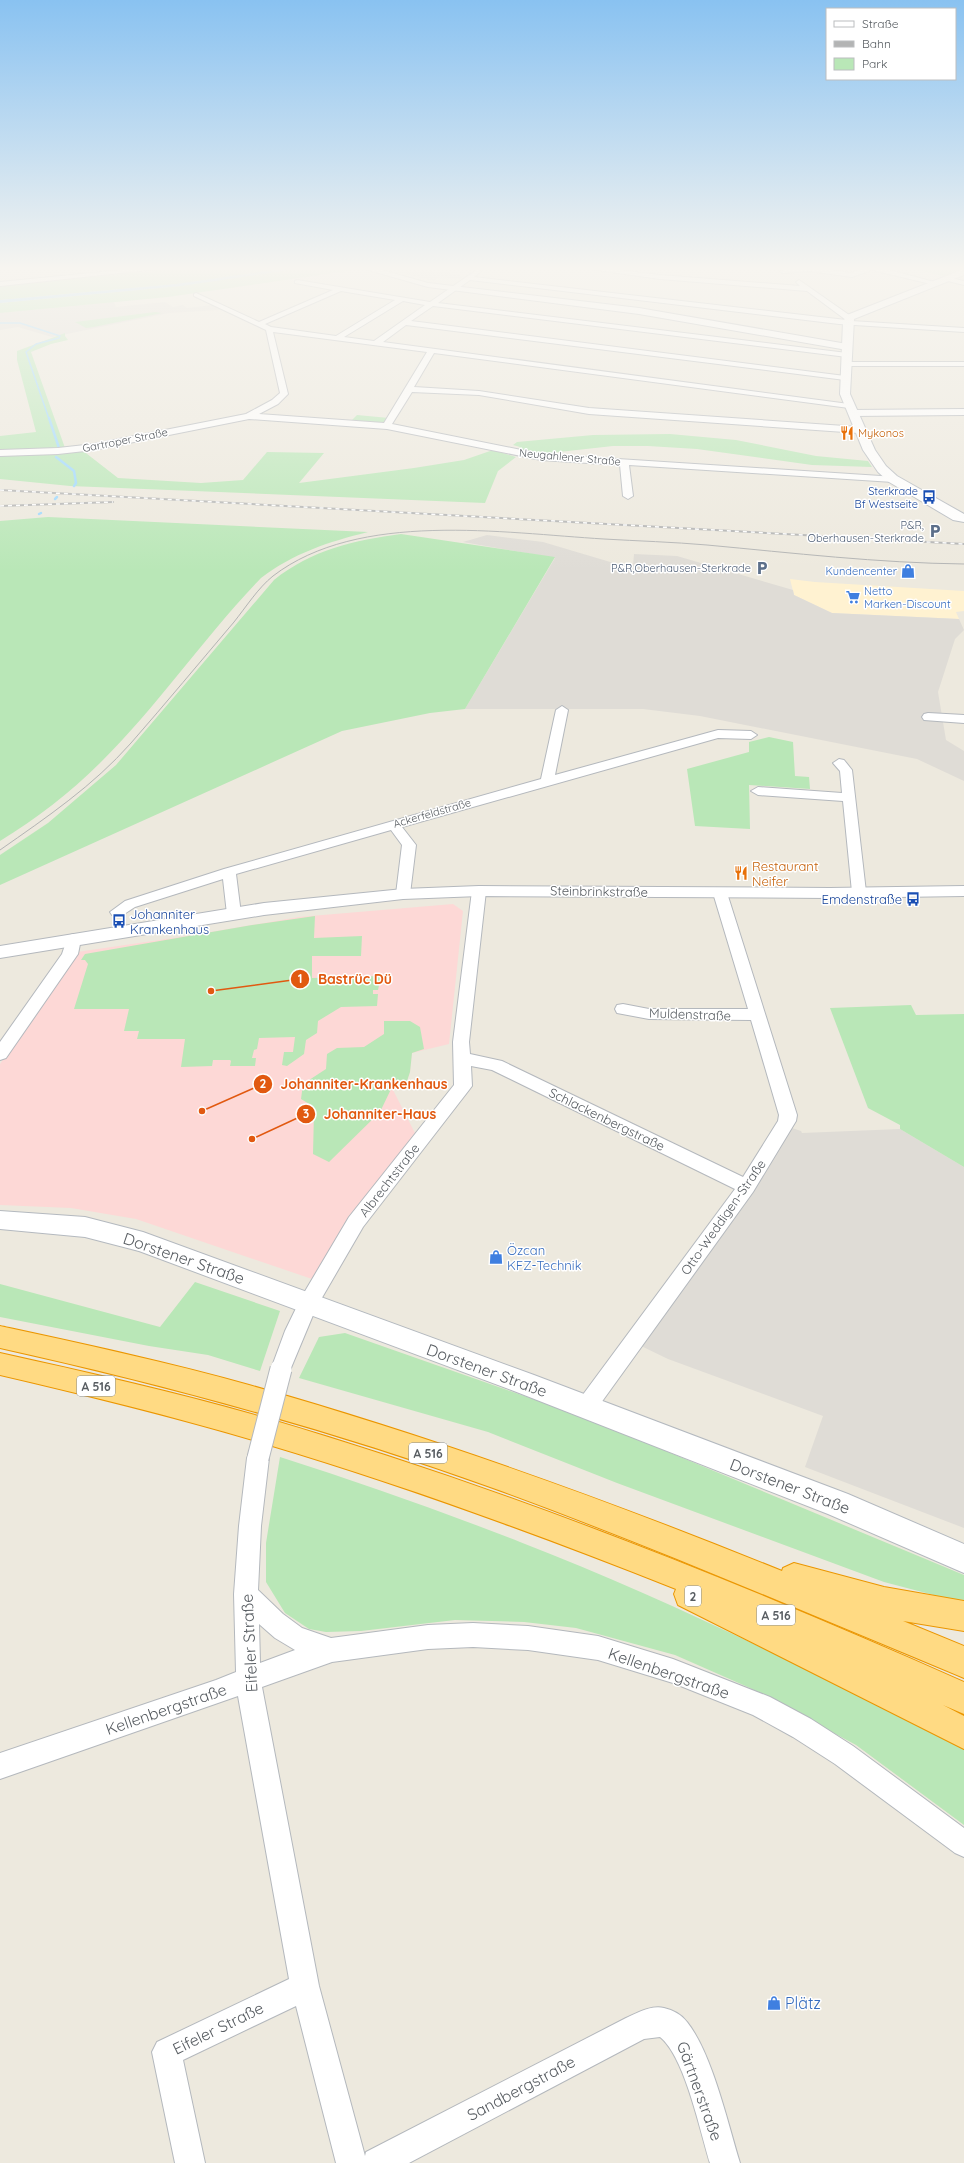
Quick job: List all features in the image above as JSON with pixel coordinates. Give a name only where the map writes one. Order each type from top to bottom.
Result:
[{"type":"highway","name":"A 516","points":[[0,1337],[142,1370],[342,1425],[471,1467],[708,1555],[964,1662]]},
{"type":"highway","name":"A 516","points":[[0,1364],[128,1394],[267,1432],[459,1494],[585,1540],[763,1610],[964,1698]]},
{"type":"highway","name":"2","points":[[585,1540],[801,1652],[964,1733]]},
{"type":"highway","points":[[708,1555],[884,1602],[964,1616]]},
{"type":"main road","points":[[846,369],[845,394],[859,430],[874,458],[893,480],[957,517],[964,518]]},
{"type":"main road","name":"Dorstener Straße","points":[[0,1220],[72,1224],[124,1236],[245,1279],[308,1304],[586,1407],[838,1504],[964,1559]]},
{"type":"street","points":[[249,416],[275,402],[284,394],[278,369]]},
{"type":"street","points":[[388,426],[421,369]]},
{"type":"street","points":[[561,369],[850,409],[964,412]]},
{"type":"street","points":[[774,369],[845,378]]},
{"type":"street","points":[[409,388],[474,393],[589,411],[859,430]]},
{"type":"street","name":"Neugahlener Straße","points":[[249,416],[388,426],[521,454],[893,480]]},
{"type":"street","name":"Gartroper Straße","points":[[0,453],[52,451],[94,447],[249,416]]},
{"type":"street","points":[[624,462],[628,496]]},
{"type":"street","points":[[547,781],[562,710]]},
{"type":"street","points":[[928,717],[964,719]]},
{"type":"street","name":"Ackerfeldstraße","points":[[117,912],[130,904],[229,872],[547,781],[718,734],[751,735]]},
{"type":"street","points":[[839,763],[846,770],[859,892]]},
{"type":"street","points":[[758,790],[849,797]]},
{"type":"street","points":[[393,824],[409,845],[403,894]]},
{"type":"street","points":[[229,872],[234,914]]},
{"type":"street","name":"Steinbrinkstraße","points":[[0,952],[234,914],[315,903],[403,894],[479,891],[720,893],[964,891]]},
{"type":"street","name":"Albrechtstraße","points":[[308,1304],[367,1206],[463,1086],[462,1042],[479,891]]},
{"type":"street","name":"Otto-Weddigen-Straße","points":[[586,1407],[747,1187],[787,1121],[788,1115],[720,893]]},
{"type":"street","points":[[0,1054],[70,954],[73,939]]},
{"type":"street","name":"Muldenstraße","points":[[623,1009],[649,1014],[757,1015]]},
{"type":"street","points":[[0,1035],[18,1029]]},
{"type":"street","name":"Schlackenbergstraße","points":[[463,1059],[496,1065],[747,1187]]},
{"type":"street","name":"Eifeler Straße","points":[[308,1304],[295,1331],[281,1369],[258,1458],[250,1526],[246,1594],[248,1679],[255,1724],[305,1986],[351,2163]]},
{"type":"street","name":"Kellenbergstraße","points":[[246,1594],[276,1626],[284,1632],[307,1644],[332,1650]]},
{"type":"street","name":"Kellenbergstraße","points":[[0,1766],[218,1692],[248,1679],[332,1650],[428,1637],[473,1635],[528,1638],[598,1648],[673,1671],[761,1706],[802,1728],[844,1755],[964,1844]]},
{"type":"street","name":"Eifeler Straße","points":[[190,2163],[167,2052],[305,1986]]},
{"type":"street","name":"Sandbergstraße","points":[[378,2163],[636,2028],[653,2022],[668,2024]]},
{"type":"street","name":"Gärtnerstraße","points":[[668,2024],[676,2030],[682,2038],[691,2058],[725,2163]]},
{"type":"shaded area","points":[[487,535],[543,542],[617,564],[633,565],[634,554],[677,556],[793,590],[794,595],[832,613],[959,619],[964,630],[955,639],[938,692],[946,740],[964,751],[964,781],[917,759],[700,716],[643,709],[465,709],[555,558],[463,542]]},
{"type":"shaded area","points":[[790,579],[815,582],[964,591],[964,611],[956,612],[959,619],[832,613],[794,595]]},
{"type":"shaded area","points":[[453,904],[463,911],[449,1044],[412,1053],[410,1072],[406,1084],[392,1088],[416,1135],[357,1208],[312,1279],[136,1219],[71,1208],[0,1205],[0,1064],[77,952],[187,936],[299,917]]},
{"type":"shaded area","points":[[783,1125],[801,1131],[802,1133],[900,1129],[964,1167],[964,1528],[805,1467],[823,1416],[668,1359],[637,1344]]},
{"type":"green space","points":[[19,369],[37,369],[65,448],[82,450],[118,478],[201,483],[243,480],[267,452],[324,453],[299,483],[464,460],[493,450],[516,457],[498,471],[485,503],[70,486],[0,479],[0,436],[36,432]]},
{"type":"green space","points":[[357,415],[389,418],[383,424],[350,422]]},
{"type":"green space","points":[[670,434],[736,440],[816,456],[868,461],[872,467],[812,465],[697,449],[648,446],[613,446],[541,454],[518,450],[520,447],[513,445],[517,442],[593,435]]},
{"type":"green space","points":[[48,517],[368,532],[312,549],[273,569],[261,578],[220,624],[142,718],[100,763],[77,785],[52,805],[27,824],[0,841],[0,521]]},
{"type":"green space","points":[[401,534],[555,557],[465,709],[430,713],[342,731],[0,885],[0,855],[48,823],[116,765],[274,580],[303,561],[334,548],[350,543]]},
{"type":"green space","points":[[769,737],[793,742],[795,776],[809,777],[810,789],[749,785],[750,829],[695,826],[687,769],[749,752],[749,742]]},
{"type":"green space","points":[[315,916],[314,938],[362,936],[361,956],[312,956],[312,978],[381,976],[378,990],[373,990],[373,994],[378,994],[377,1006],[341,1007],[318,1021],[317,1033],[306,1040],[304,1054],[287,1066],[282,1065],[284,1052],[293,1052],[295,1037],[259,1038],[257,1049],[254,1050],[252,1058],[256,1058],[255,1066],[230,1066],[230,1060],[213,1060],[212,1066],[181,1067],[185,1039],[137,1039],[139,1031],[124,1031],[129,1009],[74,1009],[88,964],[85,960],[81,960],[85,954],[252,925]]},
{"type":"green space","points":[[911,1005],[916,1015],[964,1014],[964,1167],[900,1129],[900,1125],[868,1108],[830,1008]]},
{"type":"green space","points":[[384,1021],[410,1021],[420,1027],[424,1049],[412,1053],[410,1072],[406,1084],[392,1087],[380,1112],[329,1162],[313,1154],[314,1112],[310,1108],[311,1105],[301,1099],[303,1084],[326,1069],[327,1054],[337,1048],[364,1047],[384,1034]]},
{"type":"green space","points":[[195,1282],[280,1311],[260,1371],[208,1355],[149,1346],[0,1317],[0,1284],[160,1327]]},
{"type":"green space","points":[[345,1333],[584,1417],[964,1575],[964,1600],[945,1598],[884,1582],[617,1483],[488,1432],[299,1378],[319,1337]]},
{"type":"green space","points":[[280,1457],[461,1519],[577,1565],[744,1639],[964,1748],[964,1825],[856,1745],[750,1688],[675,1655],[576,1628],[524,1622],[455,1620],[361,1631],[326,1632],[309,1629],[285,1613],[266,1582],[266,1543]]},
{"type":"waterway","points":[[32,369],[49,419]]},
{"type":"waterway","points":[[49,418],[59,448]]},
{"type":"waterway","points":[[56,457],[74,471],[76,483],[74,486]]},
{"type":"tram line","points":[[0,850],[69,800],[116,759],[170,698],[234,622],[257,592],[273,576],[308,555],[347,542],[389,534],[433,530],[478,531],[694,544],[868,560],[964,564]]},
{"type":"railway","points":[[0,490],[964,544]]},
{"type":"railway","points":[[0,506],[113,502]]},
{"type":"place","name":"Mykonos","points":[[847,433]]},
{"type":"place","name":"Sterkrade Bf Westseite","points":[[929,497]]},
{"type":"place","name":"P&R, Oberhausen-Sterkrade","points":[[935,531]]},
{"type":"place","name":"P&R,Oberhausen-Sterkrade","points":[[762,568]]},
{"type":"place","name":"Kundencenter","points":[[908,571]]},
{"type":"place","name":"Netto Marken-Discount","points":[[853,597]]},
{"type":"place","name":"Restaurant Neifer","points":[[741,873]]},
{"type":"place","name":"Emdenstraße","points":[[913,899]]},
{"type":"place","name":"Johanniter Krankenhaus","points":[[119,921]]},
{"type":"place","name":"Bastrüc Dü","points":[[211,991]]},
{"type":"place","name":"Johanniter-Krankenhaus","points":[[202,1111]]},
{"type":"place","name":"Johanniter-Haus","points":[[252,1139]]},
{"type":"place","name":"Özcan KFZ-Technik","points":[[496,1257]]},
{"type":"place","name":"Plätz","points":[[774,2003]]}]
